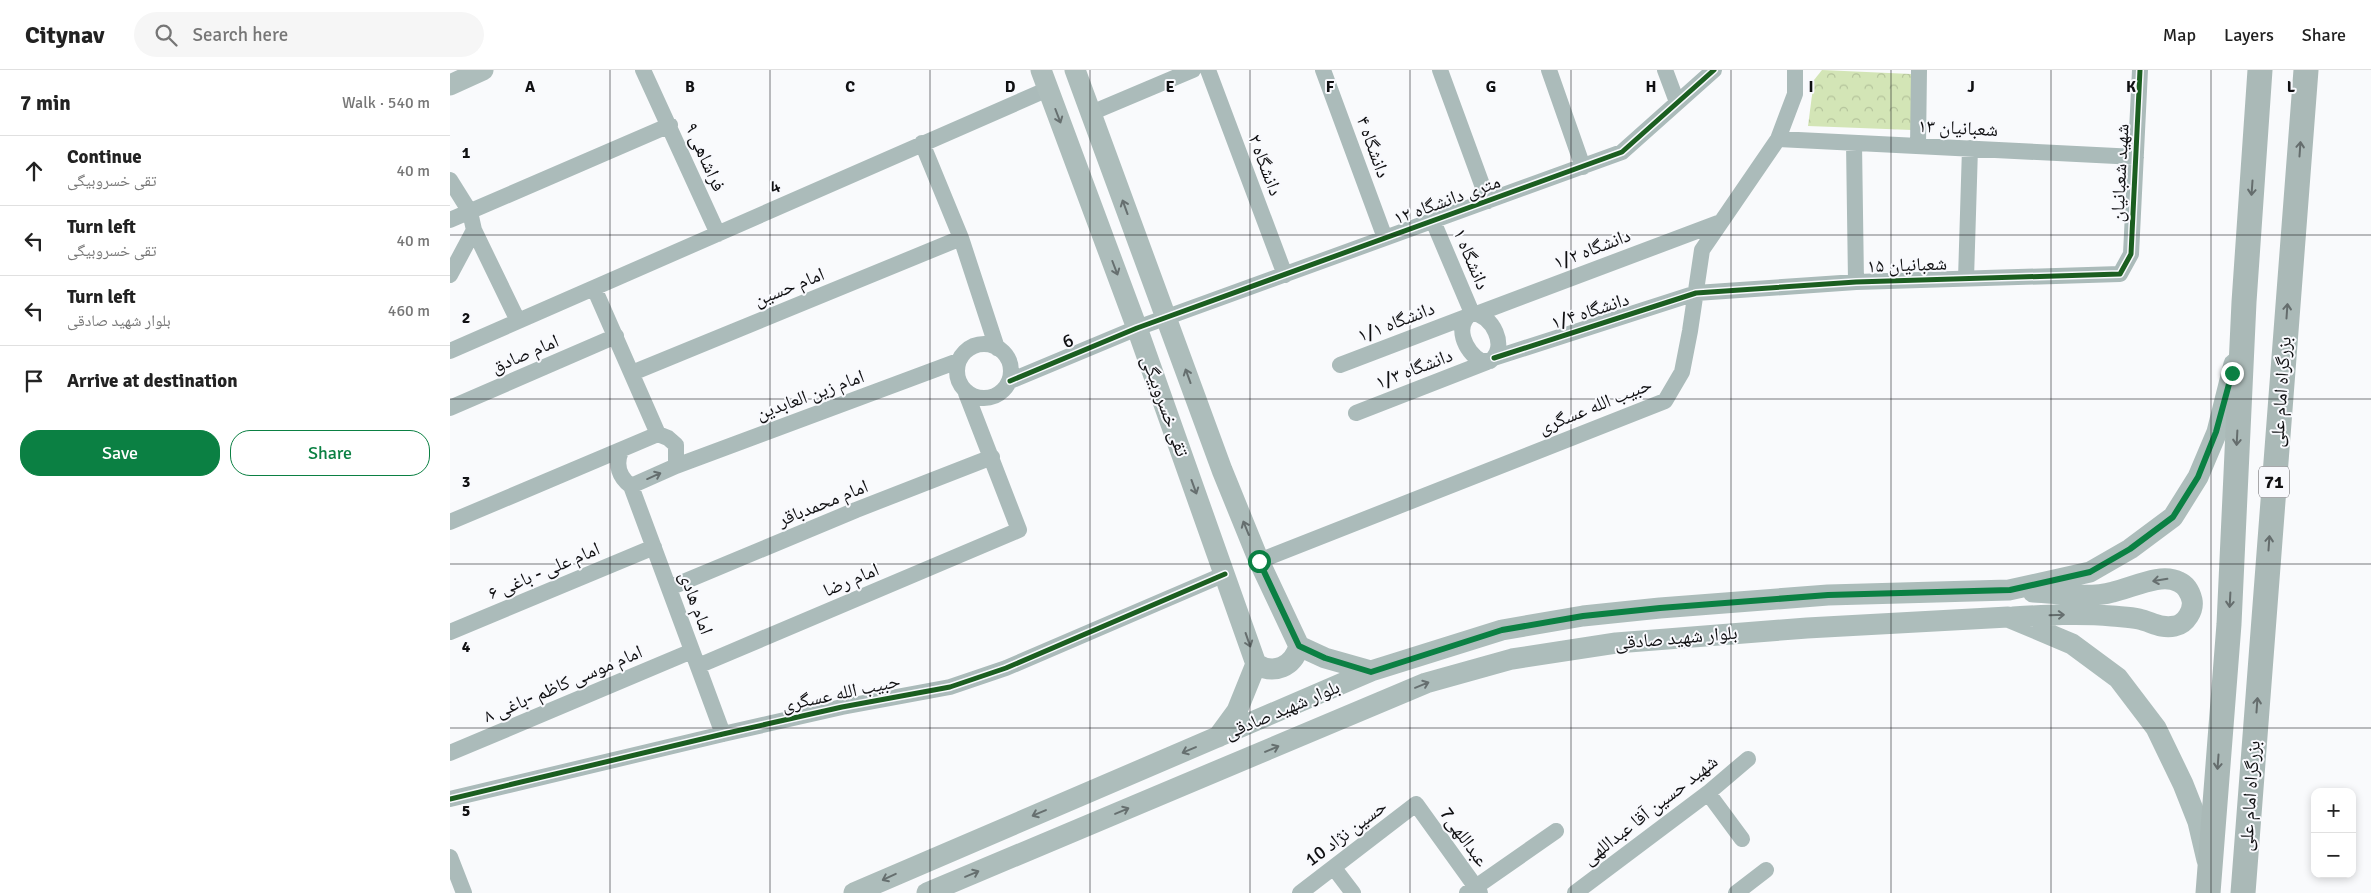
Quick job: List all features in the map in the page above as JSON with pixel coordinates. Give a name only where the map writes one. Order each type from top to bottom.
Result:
[{"type":"highway","name":"بزرگراه امام علی","points":[[2209,882],[2229,624],[2244,302],[2260,70]]},
{"type":"highway","name":"بزرگراه امام علی","points":[[2242,893],[2306,70]]},
{"type":"main road","points":[[450,85],[483,70]]},
{"type":"main road","name":"تقی خسروبیگی","points":[[1075,70],[1166,318],[1259,561],[1299,646]]},
{"type":"main road","name":"تقی خسروبیگی","points":[[1044,80],[1137,328],[1256,664]]},
{"type":"main road","name":"بلوار شهید صادقی","points":[[854,893],[1371,672],[1502,630],[1583,616],[1660,608],[1828,595],[2010,590],[2090,572],[2130,549],[2173,517],[2198,477],[2216,432],[2232,373],[2244,302]]},
{"type":"main road","points":[[2008,617],[2063,614],[2111,616],[2139,619],[2163,628],[2178,626],[2187,619],[2192,601],[2189,591],[2182,583],[2175,579],[2163,578],[2112,593],[2086,595],[2010,590]]},
{"type":"main road","name":"بلوار شهید صادقی","points":[[927,893],[1426,683],[1512,659],[1625,642],[1807,628],[2008,617],[2072,644],[2118,678],[2156,728],[2183,784],[2198,822],[2209,882]]},
{"type":"main road","points":[[1216,739],[1237,711],[1256,664],[1269,669],[1283,667],[1294,659],[1299,646],[1325,658],[1371,672]]},
{"type":"street","name":"فراشاهی ۹","points":[[643,70],[670,125],[718,234]]},
{"type":"street","points":[[1091,113],[1193,70]]},
{"type":"street","name":"دانشگاه ۲","points":[[1208,70],[1285,275]]},
{"type":"street","name":"دانشگاه ۴","points":[[1323,70],[1385,238]]},
{"type":"street","points":[[1440,70],[1488,201]]},
{"type":"street","points":[[1549,70],[1583,167]]},
{"type":"street","points":[[1665,70],[1677,102]]},
{"type":"street","name":"۱۲ متری دانشگاه","points":[[1166,318],[1622,152],[1714,70]]},
{"type":"street","name":"حبیب الله عسگری","points":[[1259,561],[1665,401],[1682,372],[1702,250],[1718,223],[1778,139],[1794,94],[1795,70]]},
{"type":"street","points":[[1918,146],[1919,70]]},
{"type":"street","name":"شهید شعبانیان","points":[[2120,274],[2131,254],[2140,70]]},
{"type":"street","name":"4","points":[[450,350],[922,144],[1044,80]]},
{"type":"street","points":[[450,220],[670,125]]},
{"type":"street","name":"شعبانیان ۱۳","points":[[1778,139],[2136,157]]},
{"type":"street","points":[[1854,142],[1856,282]]},
{"type":"street","points":[[922,144],[960,238],[997,348],[1008,359],[1011,370],[1010,381],[999,394],[982,399],[966,393]]},
{"type":"street","points":[[1966,278],[1970,148]]},
{"type":"street","points":[[450,180],[470,212],[474,230],[518,321]]},
{"type":"street","name":"دانشگاه ۱","points":[[1433,221],[1472,314]]},
{"type":"street","name":"دانشگاه ۱/۲","points":[[1472,314],[1718,223]]},
{"type":"street","points":[[450,275],[474,230]]},
{"type":"street","name":"امام حسین","points":[[632,373],[960,238]]},
{"type":"street","name":"شعبانیان ۱۵","points":[[1696,293],[1856,282],[2120,274]]},
{"type":"street","points":[[594,288],[658,434],[668,438],[676,445],[676,466]]},
{"type":"street","name":"دانشگاه ۱/۴","points":[[1490,360],[1696,293]]},
{"type":"street","points":[[1472,314],[1490,321],[1494,328],[1497,346],[1490,360],[1473,357],[1467,349],[1462,330],[1472,314]]},
{"type":"street","name":"دانشگاه ۱/۱","points":[[1340,365],[1472,314]]},
{"type":"street","name":"6","points":[[1010,381],[1137,328],[1166,318]]},
{"type":"street","name":"امام صادق","points":[[450,408],[616,336]]},
{"type":"street","points":[[992,457],[966,393],[957,379],[958,362],[967,349],[982,344],[997,348]]},
{"type":"street","name":"دانشگاه ۱/۳","points":[[1356,413],[1490,360]]},
{"type":"street","name":"امام زین العابدین","points":[[631,486],[676,466],[958,362]]},
{"type":"street","points":[[450,522],[658,434]]},
{"type":"street","name":"امام هادی","points":[[620,451],[617,459],[618,471],[624,481],[631,486],[723,734]]},
{"type":"street","name":"امام رضا","points":[[698,666],[1019,530],[992,457]]},
{"type":"street","name":"امام محمدباقر","points":[[669,588],[856,510],[992,457]]},
{"type":"street","name":"امام علی - باغی ۶","points":[[450,632],[654,547]]},
{"type":"street","name":"حبیب الله عسگری","points":[[450,799],[723,734],[950,686],[1006,668],[1225,574]]},
{"type":"street","name":"امام موسی کاظم -باغی ۸","points":[[450,753],[692,651]]},
{"type":"street","name":"شهید حسین آقا عبداللهی","points":[[1575,893],[1708,793],[1748,759]]},
{"type":"street","points":[[1708,793],[1742,839]]},
{"type":"street","name":"حسین نژاد 10","points":[[1300,893],[1416,804]]},
{"type":"street","name":"عبداللهی7","points":[[1416,804],[1474,891]]},
{"type":"street","points":[[1474,891],[1556,831]]},
{"type":"street","points":[[450,857],[464,893]]},
{"type":"street","points":[[1334,868],[1353,893]]},
{"type":"street","points":[[1736,893],[1766,870]]},
{"type":"green space","points":[[1822,70],[1911,74],[1912,130],[1808,126],[1814,80]]},
{"type":"cycle path","points":[[1010,381],[1137,328],[1622,152],[1714,70]]},
{"type":"cycle path","points":[[1494,358],[1696,293],[1856,282],[2120,274],[2131,254],[2140,70]]},
{"type":"cycle path","points":[[450,799],[842,707],[950,687],[1006,668],[1225,574]]},
{"type":"route","points":[[1259,561],[1299,646],[1325,658],[1371,672],[1502,630],[1583,616],[1828,595],[2010,590],[2090,572],[2130,549],[2173,517],[2198,477],[2216,432],[2232,373]]}]
